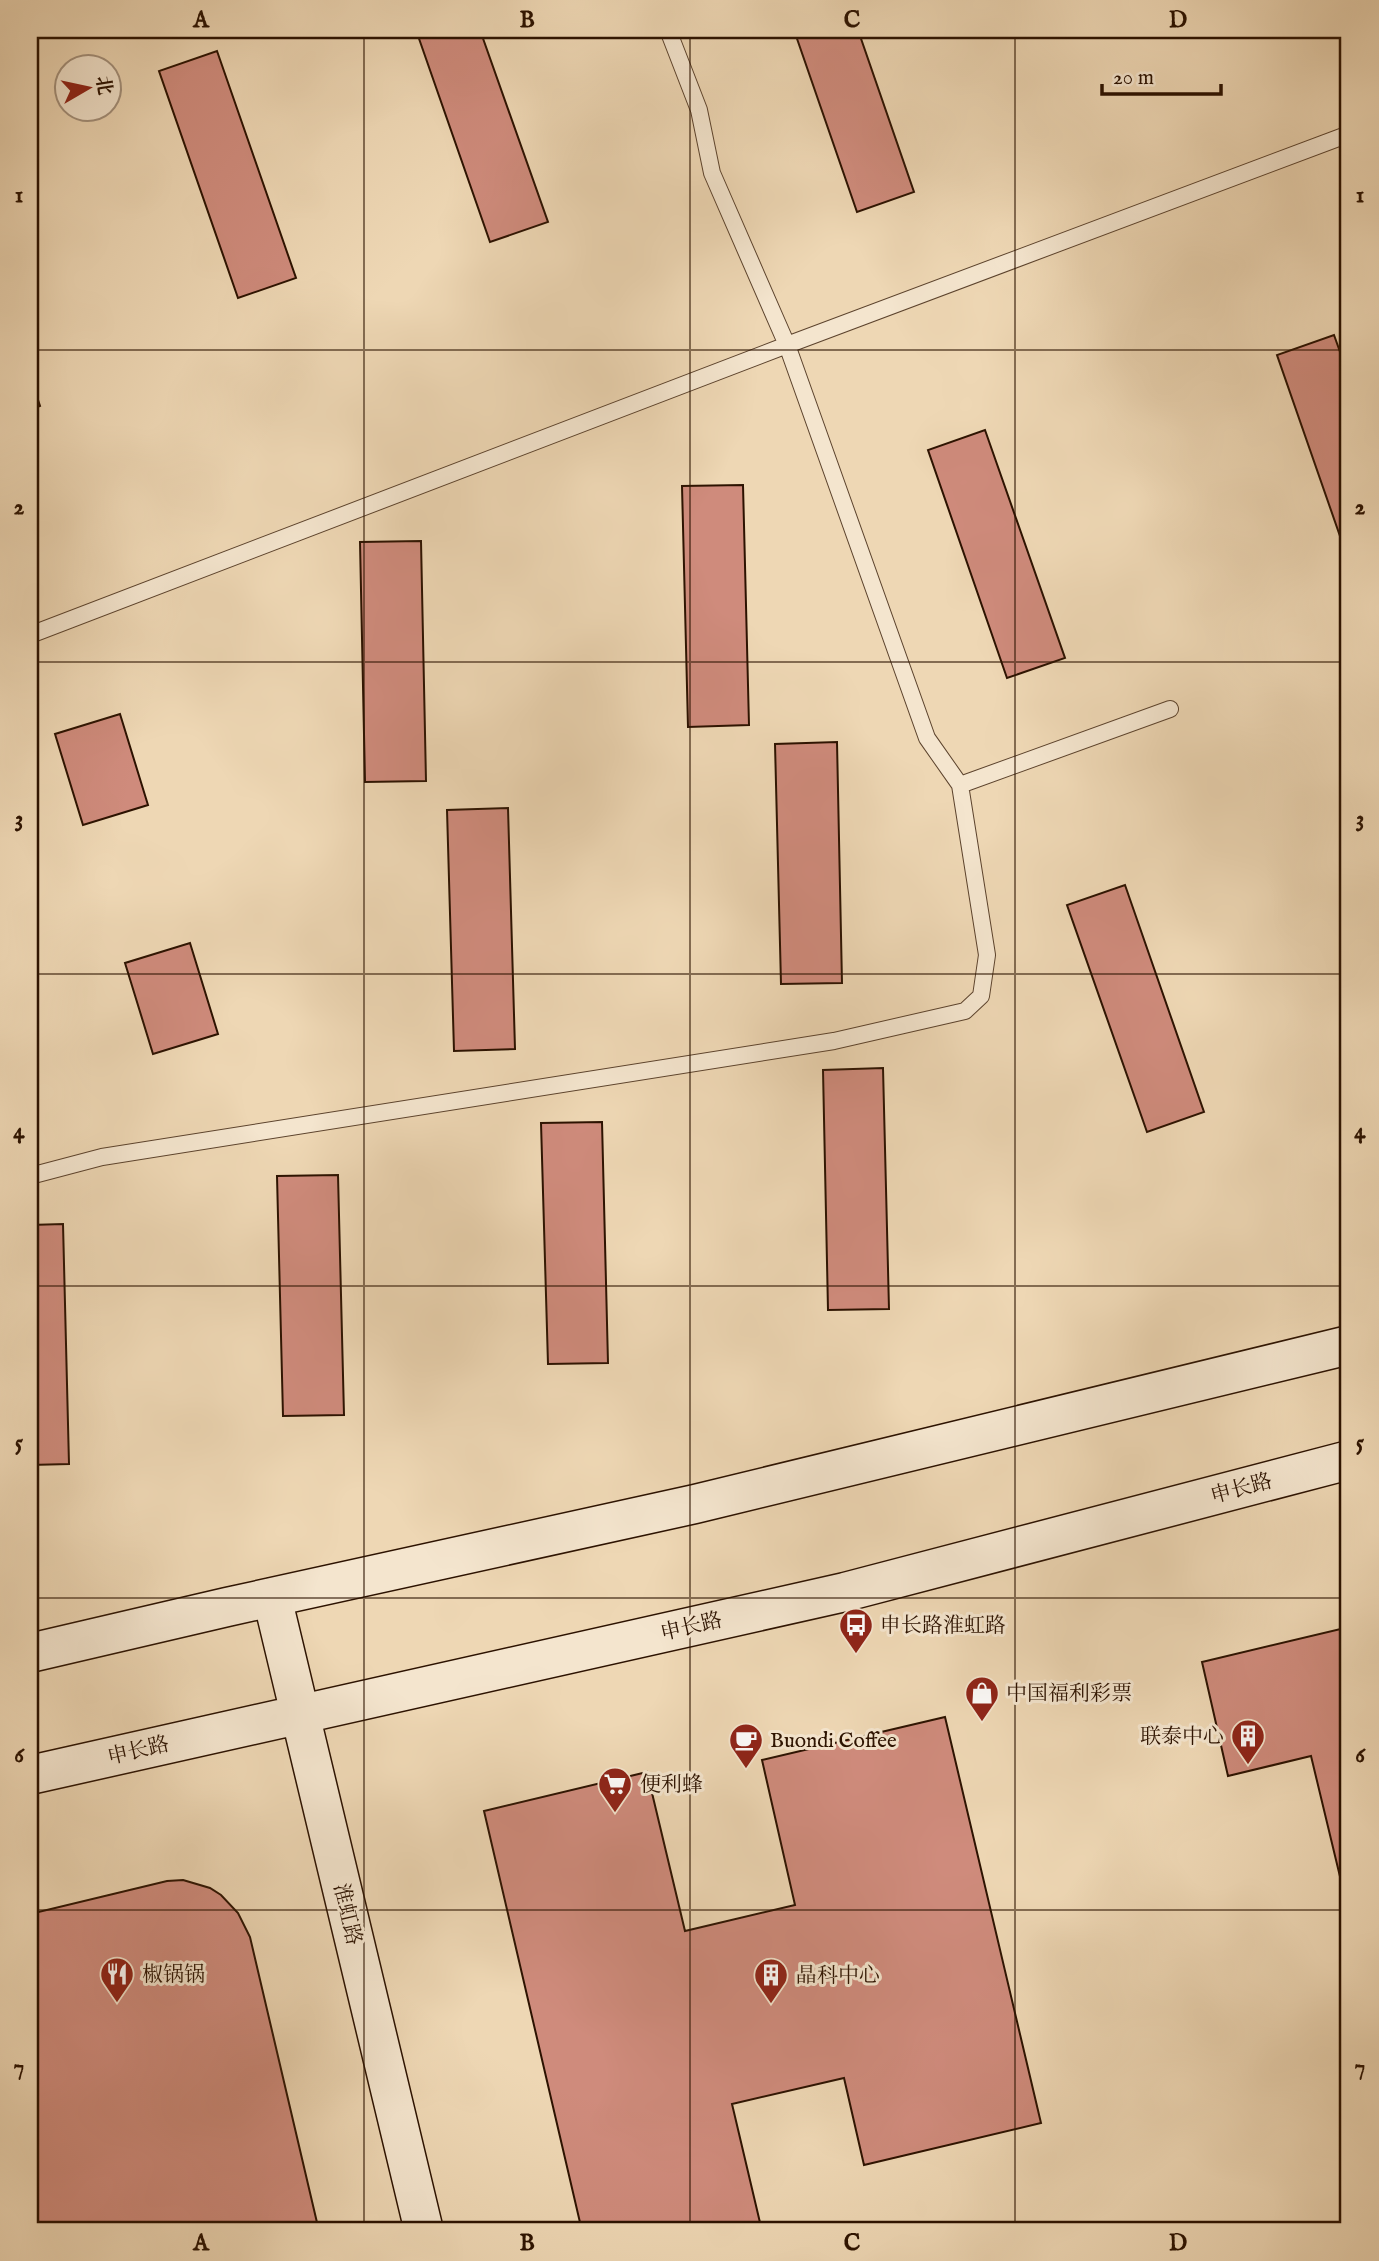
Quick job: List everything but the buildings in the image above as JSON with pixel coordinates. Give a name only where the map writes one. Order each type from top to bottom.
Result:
[{"type":"main road","points":[[30,1653],[695,1504],[1349,1345]]},
{"type":"main road","name":"申长路","points":[[30,1775],[845,1592],[1349,1460]]},
{"type":"main road","name":"淮虹路","points":[[272,1597],[424,2231]]},
{"type":"lane","points":[[30,1176],[116,1155],[834,1041],[965,1011],[981,996],[987,955],[960,785],[928,738],[787,345],[712,173],[699,110],[668,30]]},
{"type":"lane","points":[[30,635],[787,345],[1349,134]]},
{"type":"lane","points":[[960,785],[1170,709]]},
{"type":"place","name":"申长路淮虹路","points":[[856,1655]]},
{"type":"place","name":"中国福利彩票","points":[[982,1723]]},
{"type":"place","name":"联泰中心","points":[[1248,1766]]},
{"type":"place","name":"Buondi Coffee","points":[[746,1770]]},
{"type":"place","name":"便利蜂","points":[[615,1814]]},
{"type":"place","name":"椒锅锅","points":[[117,2004]]},
{"type":"place","name":"晶科中心","points":[[771,2005]]}]
